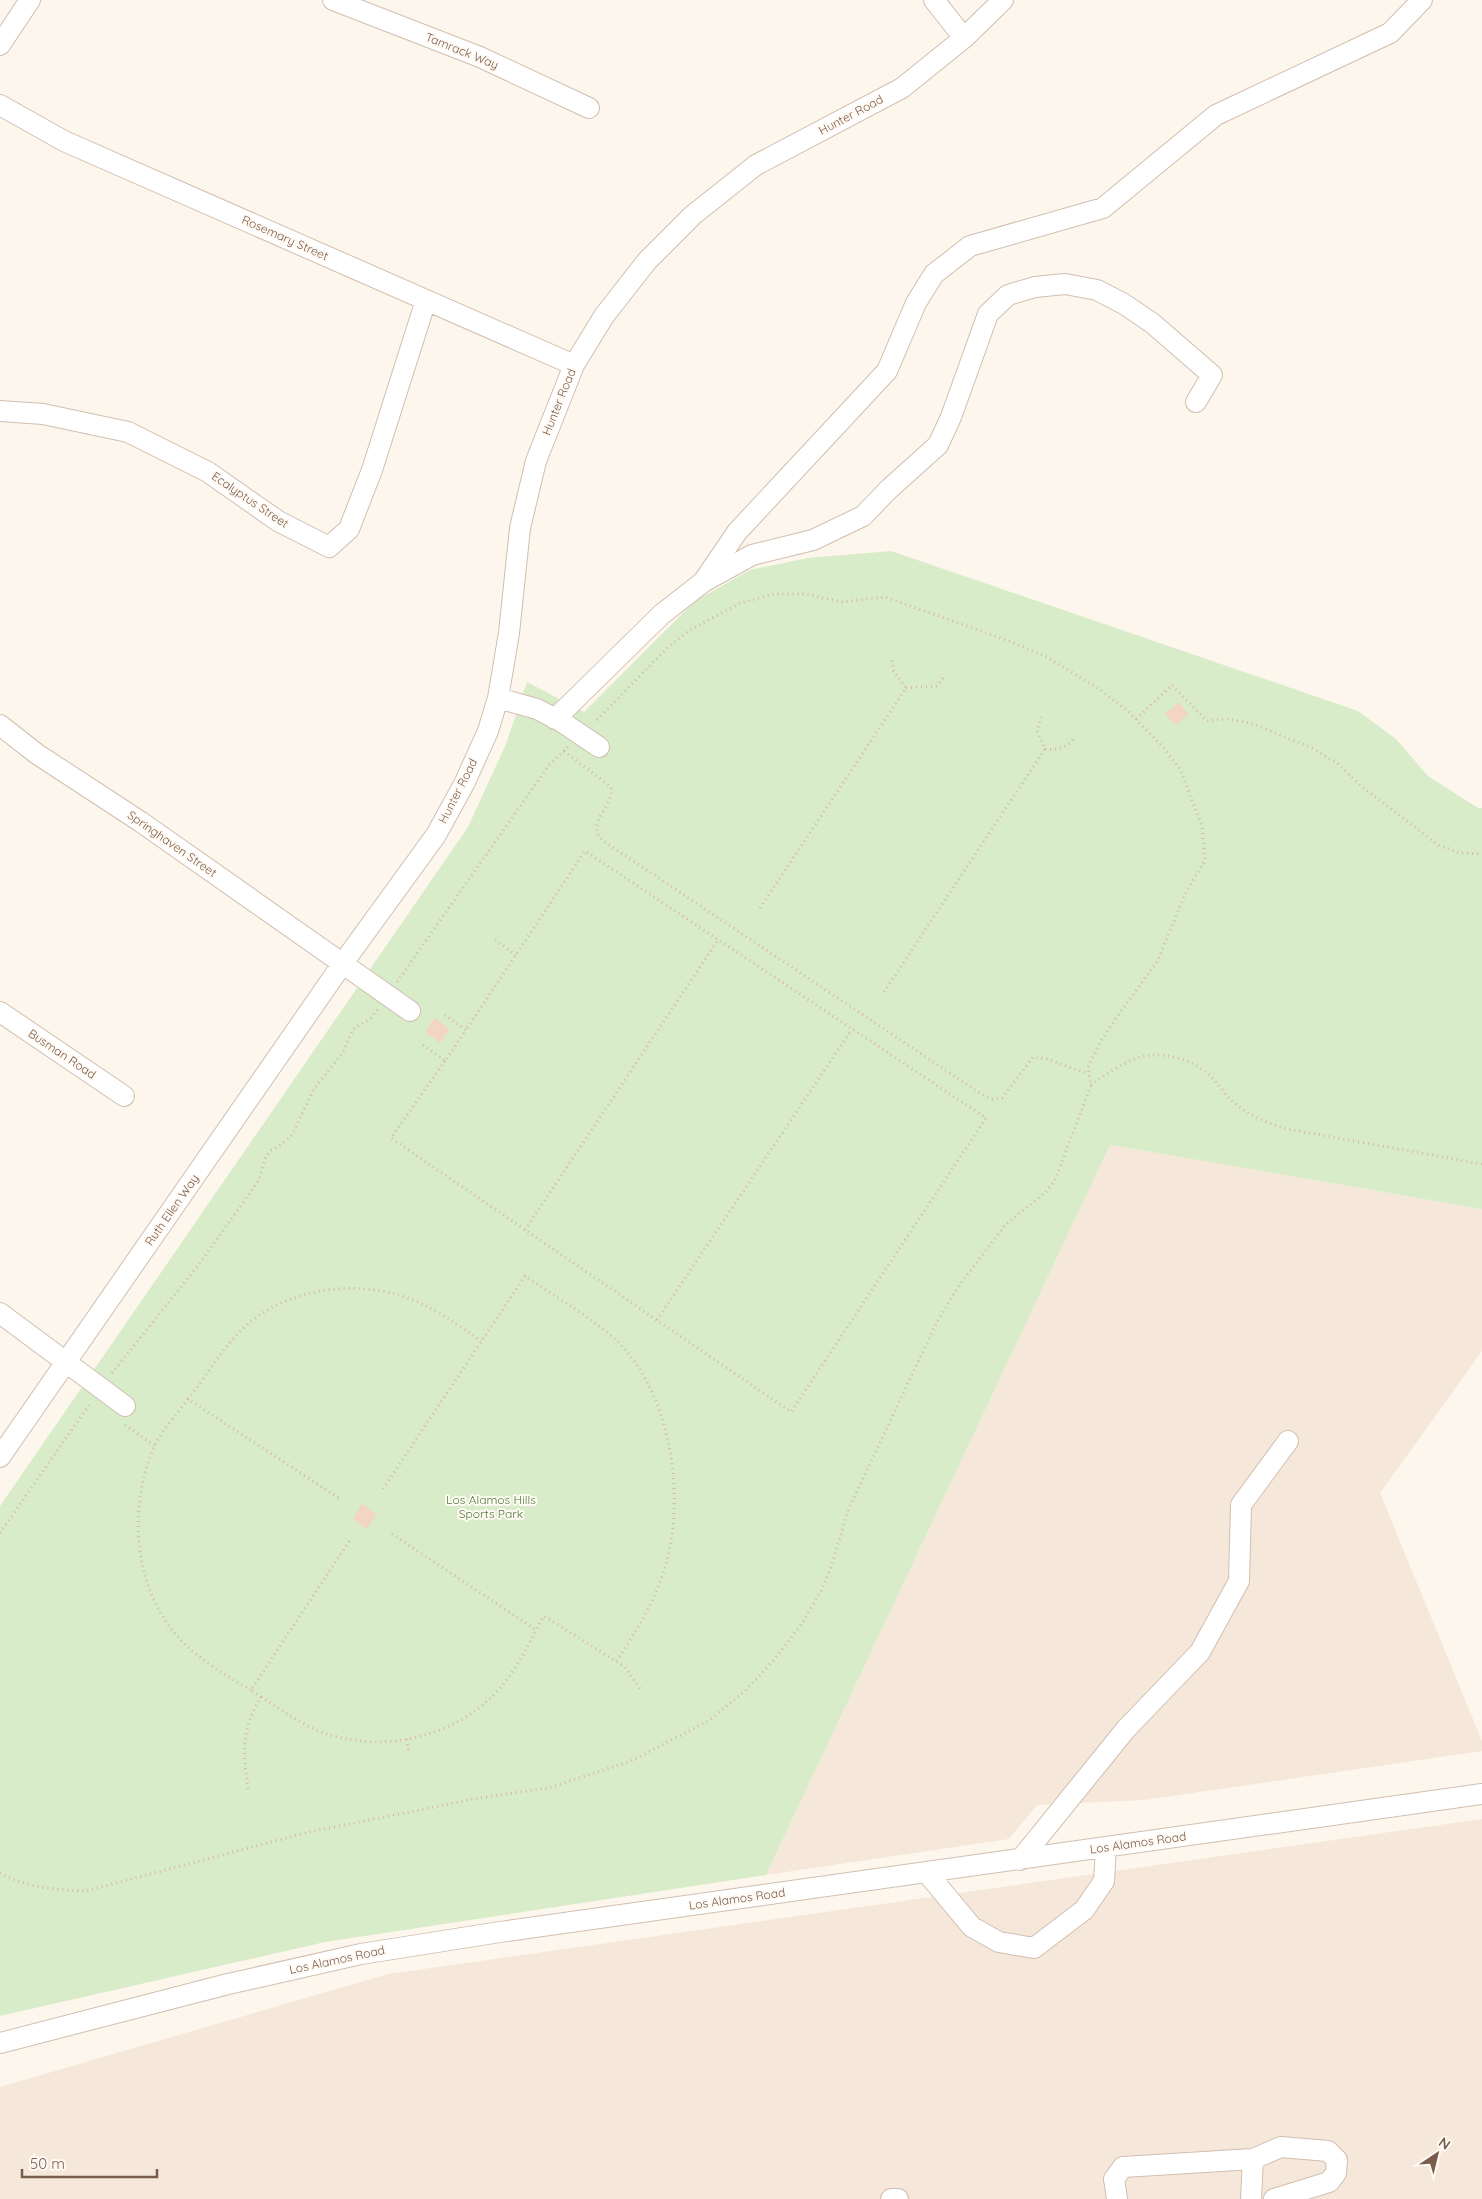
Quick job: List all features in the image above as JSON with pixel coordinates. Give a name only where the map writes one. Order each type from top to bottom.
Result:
[{"type":"street","points":[[0,44],[30,0]]},
{"type":"street","name":"Tamrack Way","points":[[333,0],[480,57],[589,108]]},
{"type":"street","points":[[934,0],[964,38]]},
{"type":"street","name":"Hunter Road","points":[[343,963],[436,835],[464,784],[485,739],[498,698],[508,633],[520,528],[536,461],[574,365],[604,316],[647,261],[693,215],[756,165],[902,88],[964,38],[1003,0]]},
{"type":"street","points":[[703,582],[737,532],[887,371],[916,303],[934,274],[970,246],[1103,208],[1216,115],[1390,33],[1422,0]]},
{"type":"street","name":"Rosemary Street","points":[[0,105],[64,140],[574,365]]},
{"type":"street","points":[[555,719],[662,614],[703,582],[752,555],[813,540],[864,516],[888,490],[938,445],[951,417],[988,314],[1008,295],[1035,287],[1065,284],[1097,290],[1124,304],[1152,323],[1212,375],[1196,402]]},
{"type":"street","name":"Ecalyptus Street","points":[[0,411],[43,414],[128,432],[208,472],[278,521],[329,547],[349,529],[356,512],[372,470],[426,300]]},
{"type":"street","points":[[498,698],[537,709],[599,747]]},
{"type":"street","name":"Springhaven Street","points":[[0,725],[37,754],[141,822],[410,1011]]},
{"type":"street","name":"Ruth Ellen Way","points":[[0,1457],[343,963]]},
{"type":"street","name":"Busman Road","points":[[0,1012],[124,1096]]},
{"type":"street","points":[[0,1313],[125,1406]]},
{"type":"street","points":[[1020,1860],[1126,1729],[1200,1652],[1238,1581],[1240,1505],[1288,1440]]},
{"type":"street","name":"Los Alamos Road","points":[[0,2043],[228,1984],[361,1954],[500,1932],[1482,1794]]},
{"type":"street","points":[[927,1873],[972,1927],[999,1942],[1034,1948],[1084,1910],[1104,1881],[1106,1848]]},
{"type":"street","points":[[1117,2199],[1114,2179],[1123,2166],[1254,2159],[1281,2147],[1328,2151],[1338,2160],[1336,2173],[1330,2182],[1274,2199]]},
{"type":"street","points":[[1252,2199],[1254,2159]]},
{"type":"street","points":[[891,2199],[898,2199]]},
{"type":"path","points":[[0,1533],[101,1388],[197,1268],[259,1180],[265,1159],[270,1151],[292,1135],[314,1088],[343,1052],[353,1029],[371,1018],[549,765],[668,647],[690,630],[740,603],[774,594],[806,594],[841,602],[885,598],[1009,641],[1045,656],[1099,689],[1136,719],[1162,746],[1180,769],[1202,826],[1205,861],[1186,892],[1157,962],[1101,1041],[1088,1067],[1091,1085],[1055,1180],[1046,1192],[1006,1224],[958,1287],[937,1322],[848,1508],[830,1570],[821,1590],[801,1625],[774,1661],[745,1691],[708,1721],[631,1761],[548,1788],[479,1798],[309,1832],[86,1891],[59,1890],[32,1885],[0,1874]]},
{"type":"path","points":[[892,657],[893,670],[906,688]]},
{"type":"path","points":[[906,688],[937,686],[944,675]]},
{"type":"path","points":[[1136,719],[1172,685],[1207,721],[1226,719],[1251,722],[1312,748],[1337,763],[1360,785],[1438,845],[1460,853],[1482,854]]},
{"type":"path","points":[[760,908],[906,688]]},
{"type":"path","points":[[1041,717],[1037,731],[1045,749]]},
{"type":"path","points":[[1045,749],[1060,749],[1070,744],[1074,738]]},
{"type":"path","points":[[884,992],[1045,749]]},
{"type":"path","points":[[564,751],[611,787],[611,797],[597,824],[598,836],[602,840],[981,1094],[992,1099],[1002,1098],[1028,1061],[1033,1058],[1047,1059],[1089,1074]]},
{"type":"path","points":[[585,851],[986,1118],[791,1412],[391,1138],[516,955],[585,851]]},
{"type":"path","points":[[495,940],[516,955]]},
{"type":"path","points":[[525,1230],[718,940]]},
{"type":"path","points":[[443,1014],[466,1030]]},
{"type":"path","points":[[657,1320],[852,1029]]},
{"type":"path","points":[[423,1045],[445,1061]]},
{"type":"path","points":[[1091,1085],[1110,1072],[1142,1056],[1163,1055],[1186,1060],[1206,1072],[1237,1106],[1258,1119],[1282,1128],[1482,1164]]},
{"type":"path","points":[[383,1489],[526,1276],[608,1334],[619,1344],[644,1378],[651,1393],[660,1416],[671,1459],[675,1498],[673,1526],[661,1581],[649,1609],[616,1662]]},
{"type":"path","points":[[481,1341],[449,1318],[403,1297],[360,1289],[306,1293],[265,1311],[246,1325],[232,1340],[155,1446],[141,1492],[137,1521],[140,1550],[152,1596],[166,1620],[187,1646],[204,1661],[304,1725],[339,1738],[364,1742],[391,1742],[427,1734],[458,1721],[487,1702],[500,1688],[517,1666],[544,1616],[625,1667],[642,1692]]},
{"type":"path","points":[[188,1399],[340,1500]]},
{"type":"path","points":[[137,1434],[155,1446]]},
{"type":"path","points":[[392,1534],[536,1630]]},
{"type":"path","points":[[250,1690],[350,1540]]},
{"type":"path","points":[[248,1789],[244,1748],[252,1713],[261,1697]]},
{"type":"path","points":[[406,1739],[409,1754]]},
{"type":"shaded area","points":[[1110,1145],[1482,1209],[1482,1351],[1380,1493],[1482,1741],[1482,1751],[1145,1800],[1037,1805],[1009,1839],[766,1875]]},
{"type":"shaded area","points":[[1482,1819],[1482,2199],[0,2199],[0,2087],[388,1974]]},
{"type":"green space","name":"Los Alamos Hills Sports Park","points":[[891,551],[1358,711],[1396,739],[1428,776],[1478,808],[1482,808],[1482,1209],[1110,1145],[766,1875],[325,1942],[0,2016],[0,1506],[468,827],[506,744],[527,682],[584,712],[695,601],[750,570],[808,558]]},
{"type":"building","points":[[1179,702],[1189,714],[1176,725],[1165,714]]},
{"type":"building","points":[[435,1018],[450,1029],[440,1043],[425,1032]]},
{"type":"building","points":[[362,1504],[377,1514],[367,1529],[353,1519]]}]
